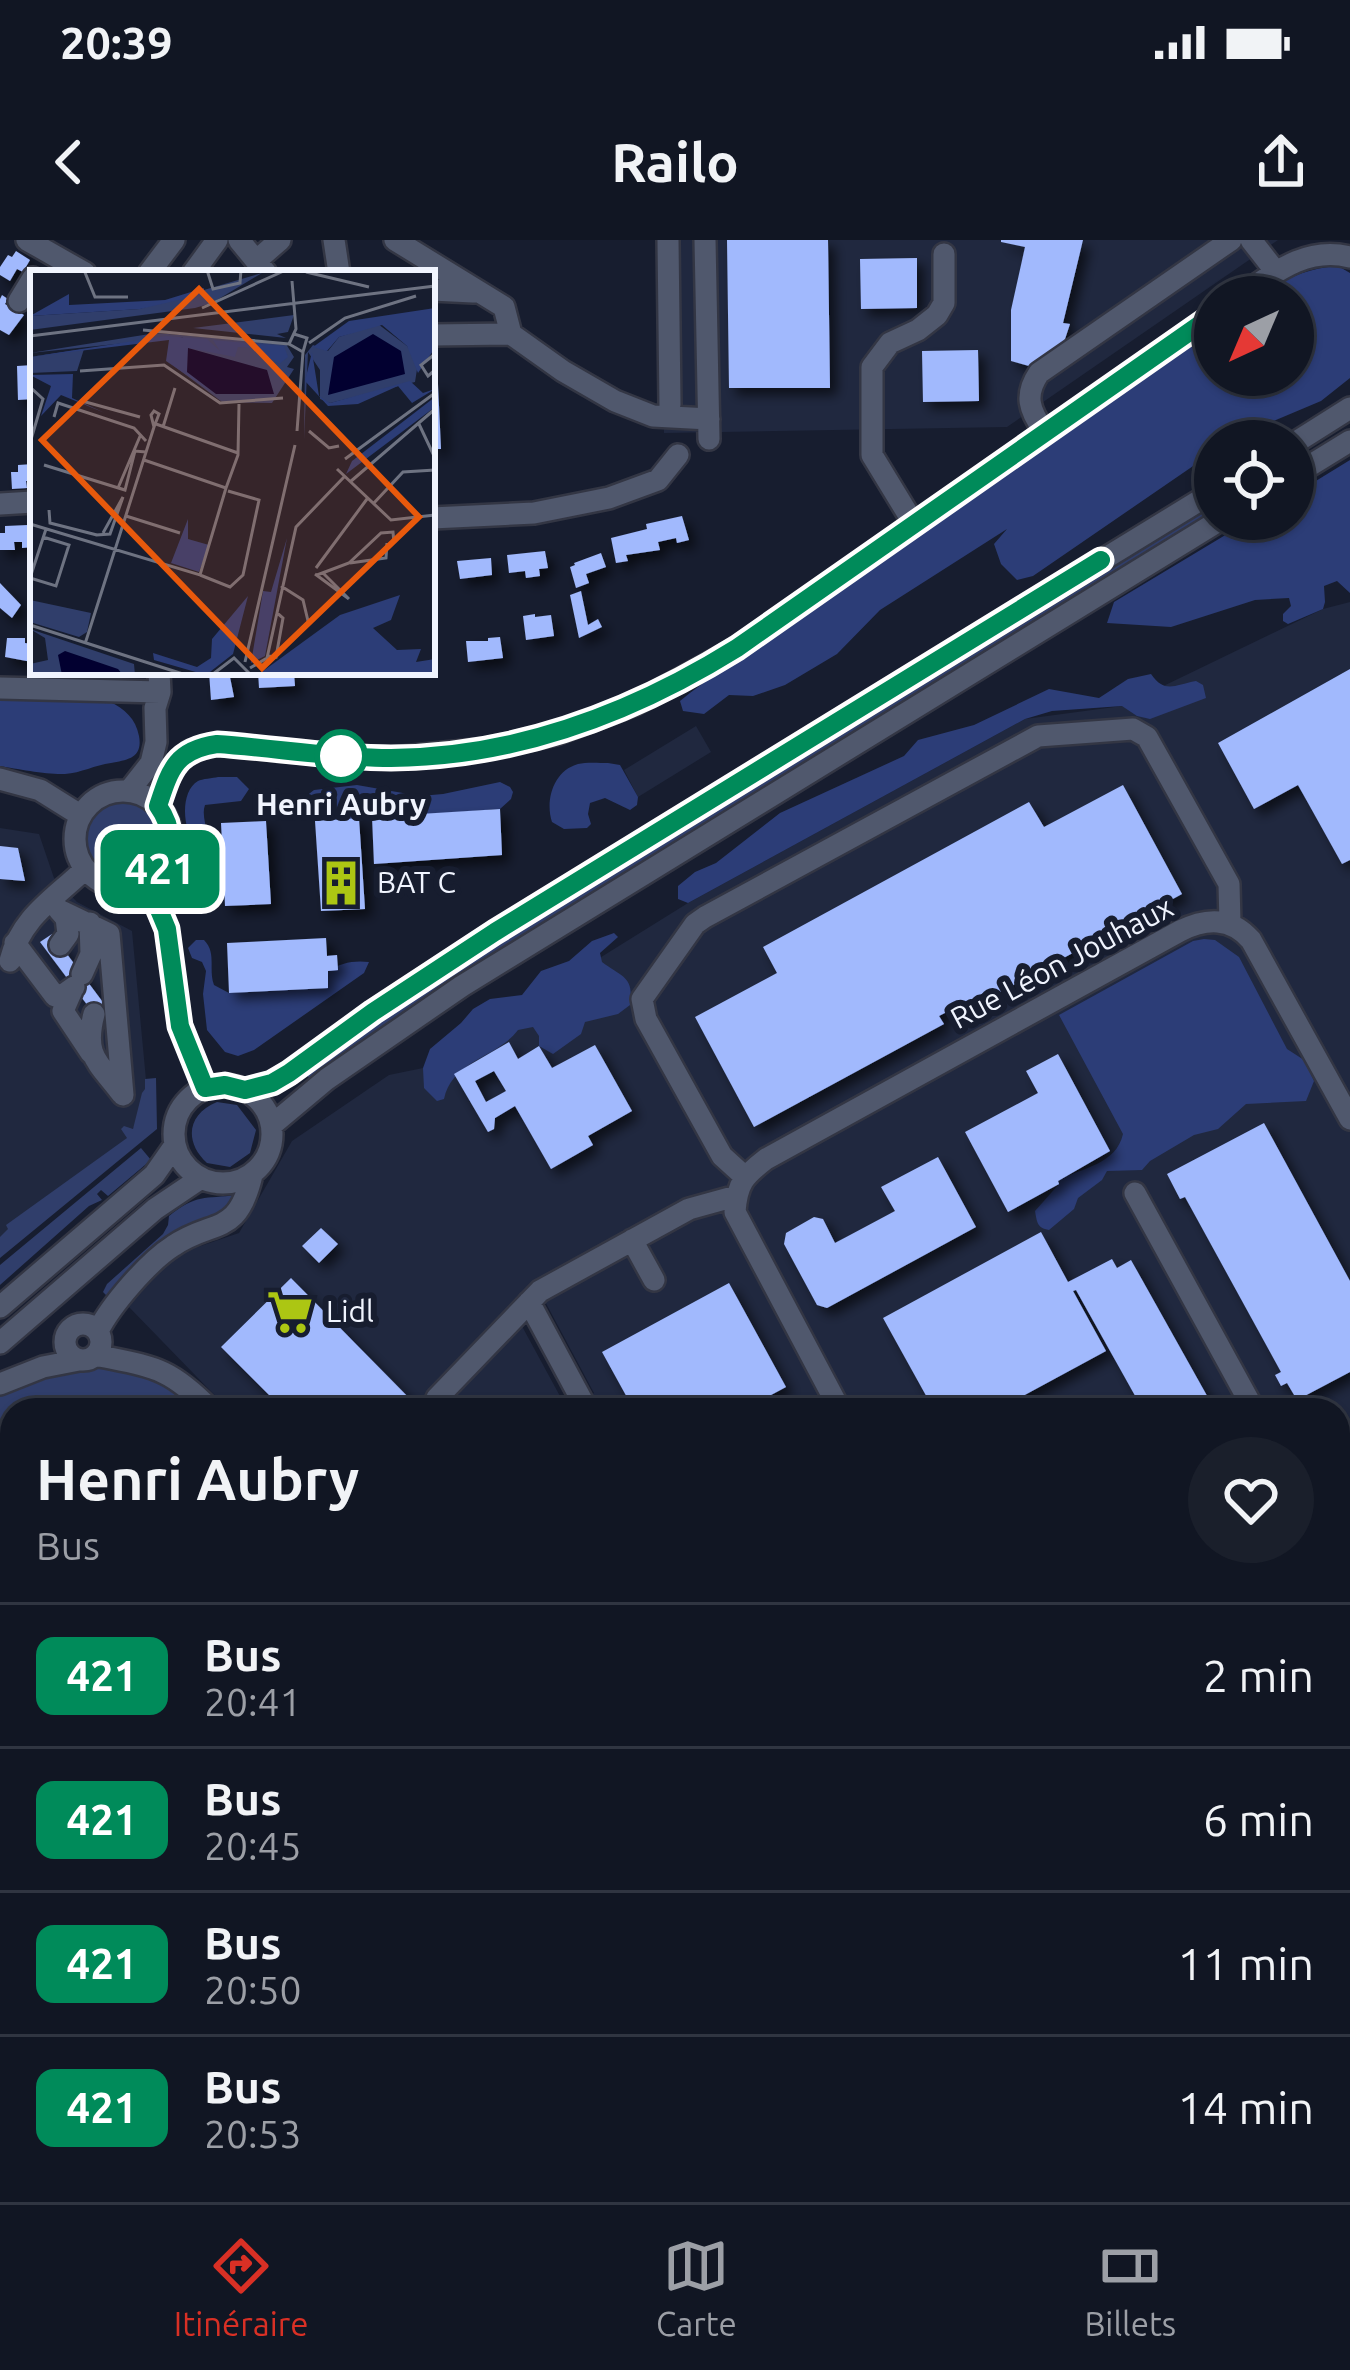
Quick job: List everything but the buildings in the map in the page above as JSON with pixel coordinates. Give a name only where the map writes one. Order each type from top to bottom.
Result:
[{"type":"street","points":[[27,240],[80,270]]},
{"type":"street","points":[[150,270],[173,240]]},
{"type":"street","points":[[195,270],[217,240]]},
{"type":"street","points":[[239,240],[261,266],[280,240]]},
{"type":"street","points":[[334,240],[339,270]]},
{"type":"street","points":[[395,240],[504,307],[511,334]]},
{"type":"street","points":[[668,240],[670,405]]},
{"type":"street","points":[[435,335],[511,334],[615,401],[652,416],[709,429],[705,240]]},
{"type":"street","points":[[1044,431],[1028,404],[1030,386],[1039,373],[1231,240]]},
{"type":"street","points":[[1251,240],[1276,272]]},
{"type":"street","points":[[37,270],[48,252]]},
{"type":"street","points":[[914,524],[872,455],[872,367],[890,343],[937,315],[944,303],[944,254]]},
{"type":"street","points":[[1270,276],[1304,258],[1350,257]]},
{"type":"street","points":[[19,301],[30,282]]},
{"type":"street","points":[[435,290],[480,292]]},
{"type":"street","points":[[170,769],[190,752],[217,744],[392,758],[486,749],[556,734],[635,704],[704,668],[1194,328]]},
{"type":"street","points":[[1314,430],[1350,408]]},
{"type":"street","points":[[1314,463],[1350,441]]},
{"type":"street","points":[[435,518],[534,513],[609,498],[658,480],[678,455]]},
{"type":"street","points":[[0,504],[30,502]]},
{"type":"street","points":[[245,1090],[289,1073],[495,932],[1194,504]]},
{"type":"street","points":[[272,1125],[327,1079],[462,986],[1194,536]]},
{"type":"street","points":[[0,688],[159,682],[154,708],[170,769],[158,806]]},
{"type":"street","points":[[833,1398],[742,1229],[735,1212],[740,1186],[646,1019],[642,999],[694,924],[1038,736],[1133,729],[1147,737],[1229,884],[1230,923],[1244,932],[1263,958],[1350,1119]]},
{"type":"street","points":[[163,738],[190,752]]},
{"type":"street","points":[[129,790],[151,763],[163,738]]},
{"type":"street","points":[[0,779],[40,790],[80,815]]},
{"type":"street","points":[[129,790],[158,806],[170,828],[171,844],[157,873],[128,887],[112,886],[85,869],[74,843],[80,815],[89,804],[101,795],[129,790]]},
{"type":"street","points":[[78,981],[60,998],[55,997],[22,928],[55,905],[85,869]]},
{"type":"street","points":[[143,883],[167,929],[180,1026],[205,1088]]},
{"type":"street","points":[[55,905],[90,923],[109,934],[123,1095],[63,1011],[91,954],[90,923]]},
{"type":"street","points":[[32,952],[68,934],[66,918],[55,905]]},
{"type":"street","name":"Rue Léon Jouhaux","points":[[437,1398],[534,1297],[688,1209],[740,1186],[766,1159],[1180,931],[1203,923],[1230,923]]},
{"type":"street","points":[[95,1058],[89,1044],[98,1007],[112,980]]},
{"type":"street","points":[[0,1384],[87,1357],[100,1346],[98,1331],[114,1306],[164,1252],[230,1220],[244,1200],[252,1175],[269,1153],[272,1125],[267,1111],[245,1090],[225,1085],[193,1095],[176,1118],[175,1145],[180,1158],[211,1182],[232,1183],[252,1175]]},
{"type":"street","points":[[0,1307],[154,1174],[175,1145]]},
{"type":"street","points":[[0,1343],[154,1209],[200,1178]]},
{"type":"street","points":[[1135,1193],[1247,1398]]},
{"type":"street","points":[[632,1240],[654,1280]]},
{"type":"street","points":[[534,1297],[581,1398]]},
{"type":"street","points":[[98,1331],[83,1323],[68,1332],[69,1354],[162,1370],[199,1398]]},
{"type":"shaded area","points":[[660,240],[1278,240],[1226,276],[1194,276],[1194,298],[1007,427],[664,433]]},
{"type":"shaded area","points":[[1338,266],[1350,273],[1350,378],[1321,401],[1276,420],[1194,420],[1194,465],[1033,576],[1017,580],[1001,564],[994,544],[1007,529],[880,610],[837,654],[785,685],[753,696],[729,695],[704,714],[683,711],[680,701],[714,675],[1194,343],[1194,396],[1314,396],[1314,276],[1296,276]]},
{"type":"shaded area","points":[[1350,460],[1350,593],[1337,581],[1324,586],[1323,609],[1288,624],[1283,614],[1291,606],[1289,598],[1255,600],[1171,627],[1107,623],[1114,602],[1217,540],[1314,540],[1314,482]]},
{"type":"shaded area","points":[[1194,515],[1194,526],[561,912],[310,1079],[304,1072],[491,945]]},
{"type":"shaded area","points":[[1350,602],[1350,1398],[586,1398],[594,1393],[534,1281],[511,1306],[561,1398],[217,1398],[128,1306],[177,1254],[239,1233],[292,1141],[389,1075],[423,1068],[688,903],[1025,719],[1122,706],[1323,609]]},
{"type":"shaded area","points":[[1151,674],[1166,686],[1196,681],[1203,685],[1206,698],[1150,719],[1122,706],[1052,711],[1025,719],[688,903],[678,899],[678,886],[780,813],[904,756],[918,740],[974,725],[1049,689],[1099,698],[1128,679]]},
{"type":"shaded area","points":[[0,700],[110,702],[132,719],[139,749],[128,759],[71,773],[0,766]]},
{"type":"shaded area","points":[[696,726],[711,752],[638,797],[624,770]]},
{"type":"shaded area","points":[[578,764],[620,765],[638,797],[637,805],[630,810],[605,798],[590,803],[587,828],[564,829],[552,822],[551,796],[562,773]]},
{"type":"shaded area","points":[[237,777],[249,789],[241,801],[205,805],[206,838],[196,845],[186,822],[188,794],[198,781]]},
{"type":"shaded area","points":[[500,782],[513,792],[500,809],[343,819],[306,813],[304,807],[305,797],[314,790],[357,785],[420,796]]},
{"type":"shaded area","points":[[123,802],[149,813],[160,839],[149,865],[123,876],[97,865],[86,839],[97,813]]},
{"type":"shaded area","points":[[0,828],[39,834],[54,878],[77,902],[132,931],[148,1101],[128,1138],[0,1244]]},
{"type":"shaded area","points":[[614,933],[618,937],[600,953],[602,962],[628,983],[630,1005],[618,1014],[585,1022],[581,1034],[553,1054],[539,1046],[533,1027],[518,1030],[465,1067],[444,1099],[437,1101],[424,1088],[423,1068],[430,1049],[473,1009],[490,999],[522,995],[541,971],[569,961],[592,941]]},
{"type":"shaded area","points":[[1204,939],[1215,940],[1239,957],[1287,1049],[1304,1060],[1314,1081],[1306,1101],[1246,1104],[1218,1129],[1194,1135],[1142,1170],[1107,1171],[1078,1198],[1074,1209],[1049,1230],[1042,1228],[1035,1211],[1058,1181],[1106,1159],[1123,1134],[1059,1015]]},
{"type":"shaded area","points":[[204,940],[210,950],[214,985],[229,993],[328,988],[328,971],[347,963],[369,962],[364,973],[254,1050],[238,1056],[225,1052],[207,1030],[206,971],[188,948]]},
{"type":"shaded area","points":[[156,1078],[157,1129],[0,1258],[0,1237],[6,1225],[127,1138],[121,1129],[133,1129],[145,1079]]},
{"type":"shaded area","points":[[217,1102],[237,1105],[256,1130],[250,1153],[230,1167],[207,1163],[192,1138],[195,1121]]},
{"type":"shaded area","points":[[141,1148],[151,1160],[108,1196],[101,1190],[97,1194],[102,1200],[89,1206],[0,1285],[0,1265]]},
{"type":"shaded area","points":[[236,1195],[232,1207],[108,1297],[103,1292],[163,1234],[169,1216],[178,1209],[201,1199]]},
{"type":"shaded area","points":[[76,1366],[164,1379],[185,1398],[0,1398],[0,1392]]},
{"type":"bus line","name":"421","points":[[1101,560],[495,932],[289,1073],[245,1090],[225,1085],[205,1088],[180,1026],[169,935],[143,883],[157,873],[171,844],[170,828],[158,806],[170,769],[180,758],[217,744],[348,757],[441,755],[556,734],[635,704],[737,648],[1194,328]]},
{"type":"place","name":"Henri Aubry","points":[[341,756]]},
{"type":"place","name":"BAT C","points":[[341,883]]},
{"type":"place","name":"Lidl","points":[[290,1312]]}]
